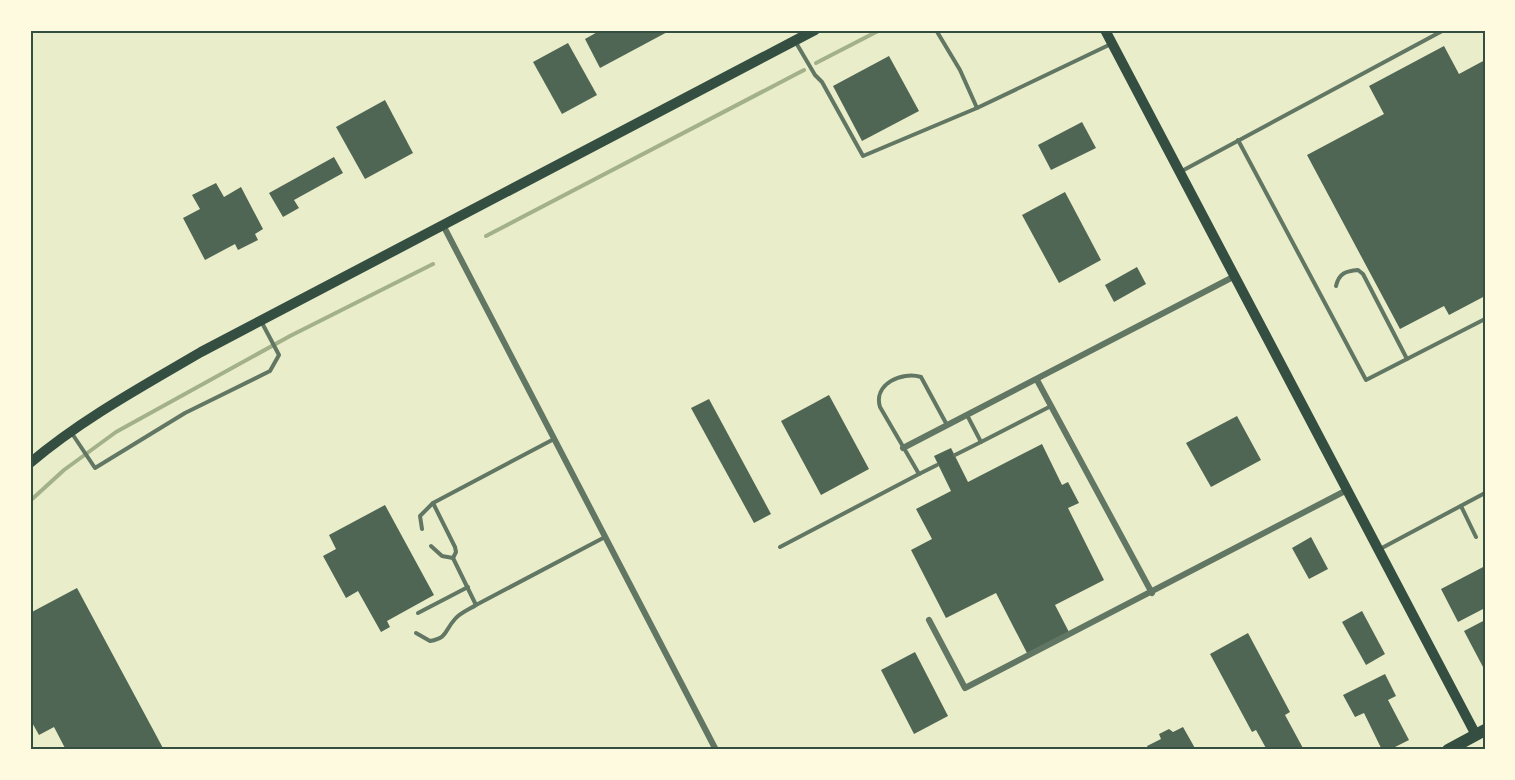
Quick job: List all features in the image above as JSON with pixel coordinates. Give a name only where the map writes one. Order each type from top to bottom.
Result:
[{"type":"main road","points":[[30,463],[71,432],[138,388],[261,320],[815,30]]},
{"type":"main road","points":[[1105,30],[1378,550],[1481,733],[1448,750]]},
{"type":"street","points":[[443,225],[716,750]]},
{"type":"street","points":[[903,448],[1235,276]]},
{"type":"street","points":[[1037,380],[1152,593]]},
{"type":"street","points":[[929,621],[965,688],[1347,490]]},
{"type":"lane","points":[[936,30],[960,70],[977,108]]},
{"type":"lane","points":[[1180,172],[1444,30]]},
{"type":"lane","points":[[794,40],[815,75],[822,82],[863,156],[977,108],[1112,43]]},
{"type":"lane","points":[[1238,140],[1366,380],[1485,319]]},
{"type":"lane","points":[[1336,286],[1342,273],[1358,270],[1363,274],[1407,359]]},
{"type":"lane","points":[[71,432],[95,468],[185,413],[270,371],[279,355],[261,320]]},
{"type":"lane","points":[[919,474],[880,407],[878,399],[880,391],[905,375],[921,377],[948,425]]},
{"type":"lane","points":[[954,456],[1051,406]]},
{"type":"lane","points":[[967,416],[981,442]]},
{"type":"lane","points":[[422,530],[420,516],[433,503],[554,439]]},
{"type":"lane","points":[[780,547],[937,465]]},
{"type":"lane","points":[[1378,550],[1485,493]]},
{"type":"lane","points":[[433,503],[455,547],[456,552],[453,558]]},
{"type":"lane","points":[[1461,506],[1476,537]]},
{"type":"lane","points":[[416,633],[430,642],[438,640],[448,631],[455,619],[476,605],[605,537]]},
{"type":"lane","points":[[431,546],[442,556],[453,558]]},
{"type":"lane","points":[[453,558],[476,605]]},
{"type":"lane","points":[[418,613],[468,587]]},
{"type":"building","points":[[601,30],[671,30],[600,68],[585,39]]},
{"type":"building","points":[[568,43],[597,95],[562,114],[533,62]]},
{"type":"building","points":[[1444,46],[1459,74],[1485,60],[1485,296],[1449,315],[1444,306],[1400,329],[1307,155],[1384,114],[1369,86]]},
{"type":"building","points":[[889,56],[919,111],[862,141],[833,86]]},
{"type":"building","points":[[385,100],[413,153],[365,179],[336,127]]},
{"type":"building","points":[[1082,122],[1096,148],[1051,170],[1038,145]]},
{"type":"building","points":[[334,157],[343,173],[294,200],[299,208],[283,217],[269,193]]},
{"type":"building","points":[[216,183],[224,197],[241,187],[263,229],[255,234],[258,240],[238,250],[235,244],[205,260],[183,218],[200,209],[192,195]]},
{"type":"building","points":[[1065,192],[1101,260],[1059,283],[1022,215]]},
{"type":"building","points":[[1137,267],[1146,284],[1114,302],[1105,285]]},
{"type":"building","points":[[829,395],[869,469],[821,495],[781,421]]},
{"type":"building","points":[[709,399],[771,514],[754,523],[691,408]]},
{"type":"building","points":[[1237,416],[1261,460],[1211,487],[1186,443]]},
{"type":"building","points":[[1042,444],[1062,485],[1068,482],[1079,503],[1068,508],[1104,580],[1055,605],[1070,634],[1028,655],[996,593],[946,618],[911,550],[932,539],[916,509],[951,491],[934,456],[951,448],[968,482]]},
{"type":"building","points":[[385,505],[434,595],[387,621],[390,627],[381,632],[358,591],[346,598],[323,556],[336,549],[329,535]]},
{"type":"building","points":[[1311,537],[1328,569],[1309,579],[1292,548]]},
{"type":"building","points":[[1485,566],[1485,608],[1458,622],[1441,589]]},
{"type":"building","points":[[77,588],[164,750],[66,750],[54,727],[39,735],[30,719],[30,613]]},
{"type":"building","points":[[1362,611],[1385,654],[1366,665],[1342,622]]},
{"type":"building","points":[[1485,620],[1485,666],[1483,667],[1464,631]]},
{"type":"building","points":[[1248,633],[1290,712],[1285,715],[1304,750],[1267,750],[1256,730],[1252,732],[1210,654]]},
{"type":"building","points":[[915,652],[948,716],[914,734],[881,670]]},
{"type":"building","points":[[1385,674],[1396,696],[1388,700],[1409,740],[1389,750],[1382,750],[1364,713],[1355,717],[1343,695]]},
{"type":"building","points":[[1183,727],[1196,750],[1149,750],[1147,746],[1161,739],[1159,734],[1169,729],[1173,732]]},
{"type":"waterway","points":[[816,63],[880,30]]},
{"type":"waterway","points":[[486,236],[804,70]]},
{"type":"waterway","points":[[30,501],[64,470],[116,432],[290,336],[433,264]]}]
